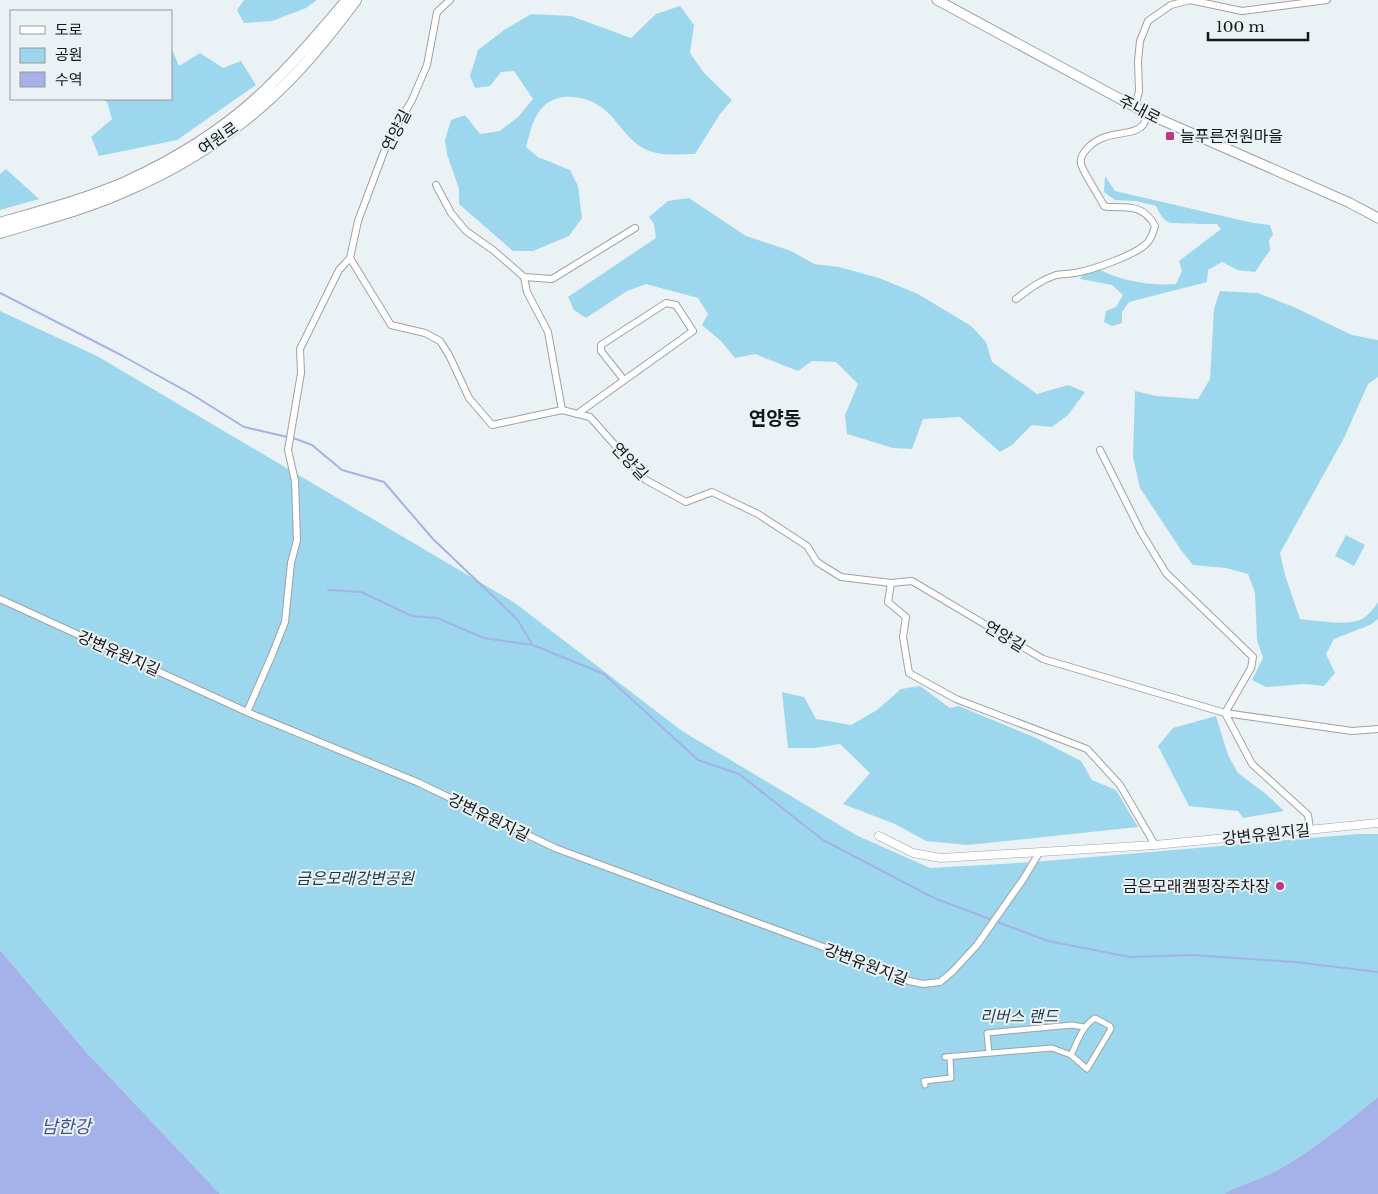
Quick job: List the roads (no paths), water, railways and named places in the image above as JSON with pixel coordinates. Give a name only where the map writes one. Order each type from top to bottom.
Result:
[{"type":"highway","name":"여원로","points":[[40,216],[122,183],[195,145],[233,118],[259,96],[298,56],[347,0]]},
{"type":"highway","name":"여원로","points":[[40,216],[125,192],[165,172],[235,128],[272,98],[305,64],[356,0]]},
{"type":"highway","points":[[0,223],[40,216]]},
{"type":"highway","points":[[0,233],[40,216]]},
{"type":"main road","name":"주내로","points":[[937,0],[1148,114],[1350,203],[1378,218]]},
{"type":"street","name":"연양길","points":[[450,0],[437,12],[427,65],[412,100],[388,141],[358,221],[350,258],[391,325],[426,333],[440,341],[449,355],[469,398],[492,425],[562,410],[590,417],[646,480],[686,502],[712,492],[758,514],[799,540],[807,546],[817,562],[840,577],[891,584],[912,581],[1043,659],[1225,713],[1352,731],[1378,729]]},
{"type":"street","points":[[1135,107],[1139,91],[1138,61],[1140,41],[1148,21],[1170,2],[1190,0],[1242,10],[1287,2],[1327,0]]},
{"type":"street","points":[[1016,299],[1041,281],[1058,275],[1076,273],[1100,266],[1137,251],[1152,237],[1155,226],[1146,213],[1137,209],[1104,206],[1081,164],[1081,156],[1099,138],[1136,129],[1142,125],[1148,114]]},
{"type":"street","points":[[436,185],[451,213],[466,231],[493,250],[524,277],[552,279],[635,228]]},
{"type":"street","points":[[247,712],[285,622],[291,563],[297,540],[295,481],[288,450],[301,373],[300,349],[339,270],[350,258]]},
{"type":"street","points":[[524,277],[527,292],[548,332],[562,410]]},
{"type":"street","points":[[577,414],[693,331],[676,305],[666,303],[601,345],[601,351],[624,380]]},
{"type":"street","points":[[1100,450],[1141,532],[1166,573],[1253,657],[1251,668],[1225,713],[1252,764],[1308,815],[1310,829]]},
{"type":"street","points":[[891,584],[888,602],[906,617],[903,637],[909,673],[956,699],[1087,749],[1120,785],[1155,845]]},
{"type":"street","name":"강변유원지길","points":[[0,600],[247,712],[417,782],[555,848],[845,955],[909,981],[923,984],[940,982],[952,972],[977,945],[1039,853]]},
{"type":"street","name":"강변유원지길","points":[[879,836],[913,852],[941,858],[1155,845],[1378,823]]},
{"type":"street","points":[[925,1085],[924,1081],[952,1078],[948,1057],[1052,1048],[1071,1055],[1087,1069],[1111,1030],[1110,1026],[1095,1018],[1084,1027],[1071,1055]]},
{"type":"street","points":[[989,1053],[987,1033],[1072,1025],[1084,1027]]},
{"type":"water","name":"남한강","points":[[0,950],[86,1052],[220,1194],[0,1194]]},
{"type":"water","points":[[1378,1097],[1378,1194],[1223,1194],[1270,1174],[1290,1163]]},
{"type":"waterway","points":[[0,293],[121,355],[193,395],[244,427],[296,439],[312,445],[342,470],[384,482],[433,539],[517,619],[532,644]]},
{"type":"waterway","points":[[328,590],[361,592],[412,616],[437,618],[484,638],[533,645],[604,674],[698,760],[739,774],[823,840],[934,898],[1048,941],[1130,957],[1193,955],[1295,962],[1378,972]]},
{"type":"place","name":"늘푸른전원마을","points":[[1170,136]]},
{"type":"place","name":"금은모래캠핑장주차장","points":[[1280,886]]},
{"type":"district","name":"연양동","points":[[775,418]]},
{"type":"park label","name":"금은모래강변공원","points":[[355,878]]},
{"type":"park label","name":"리버스 랜드","points":[[1019,1016]]}]
